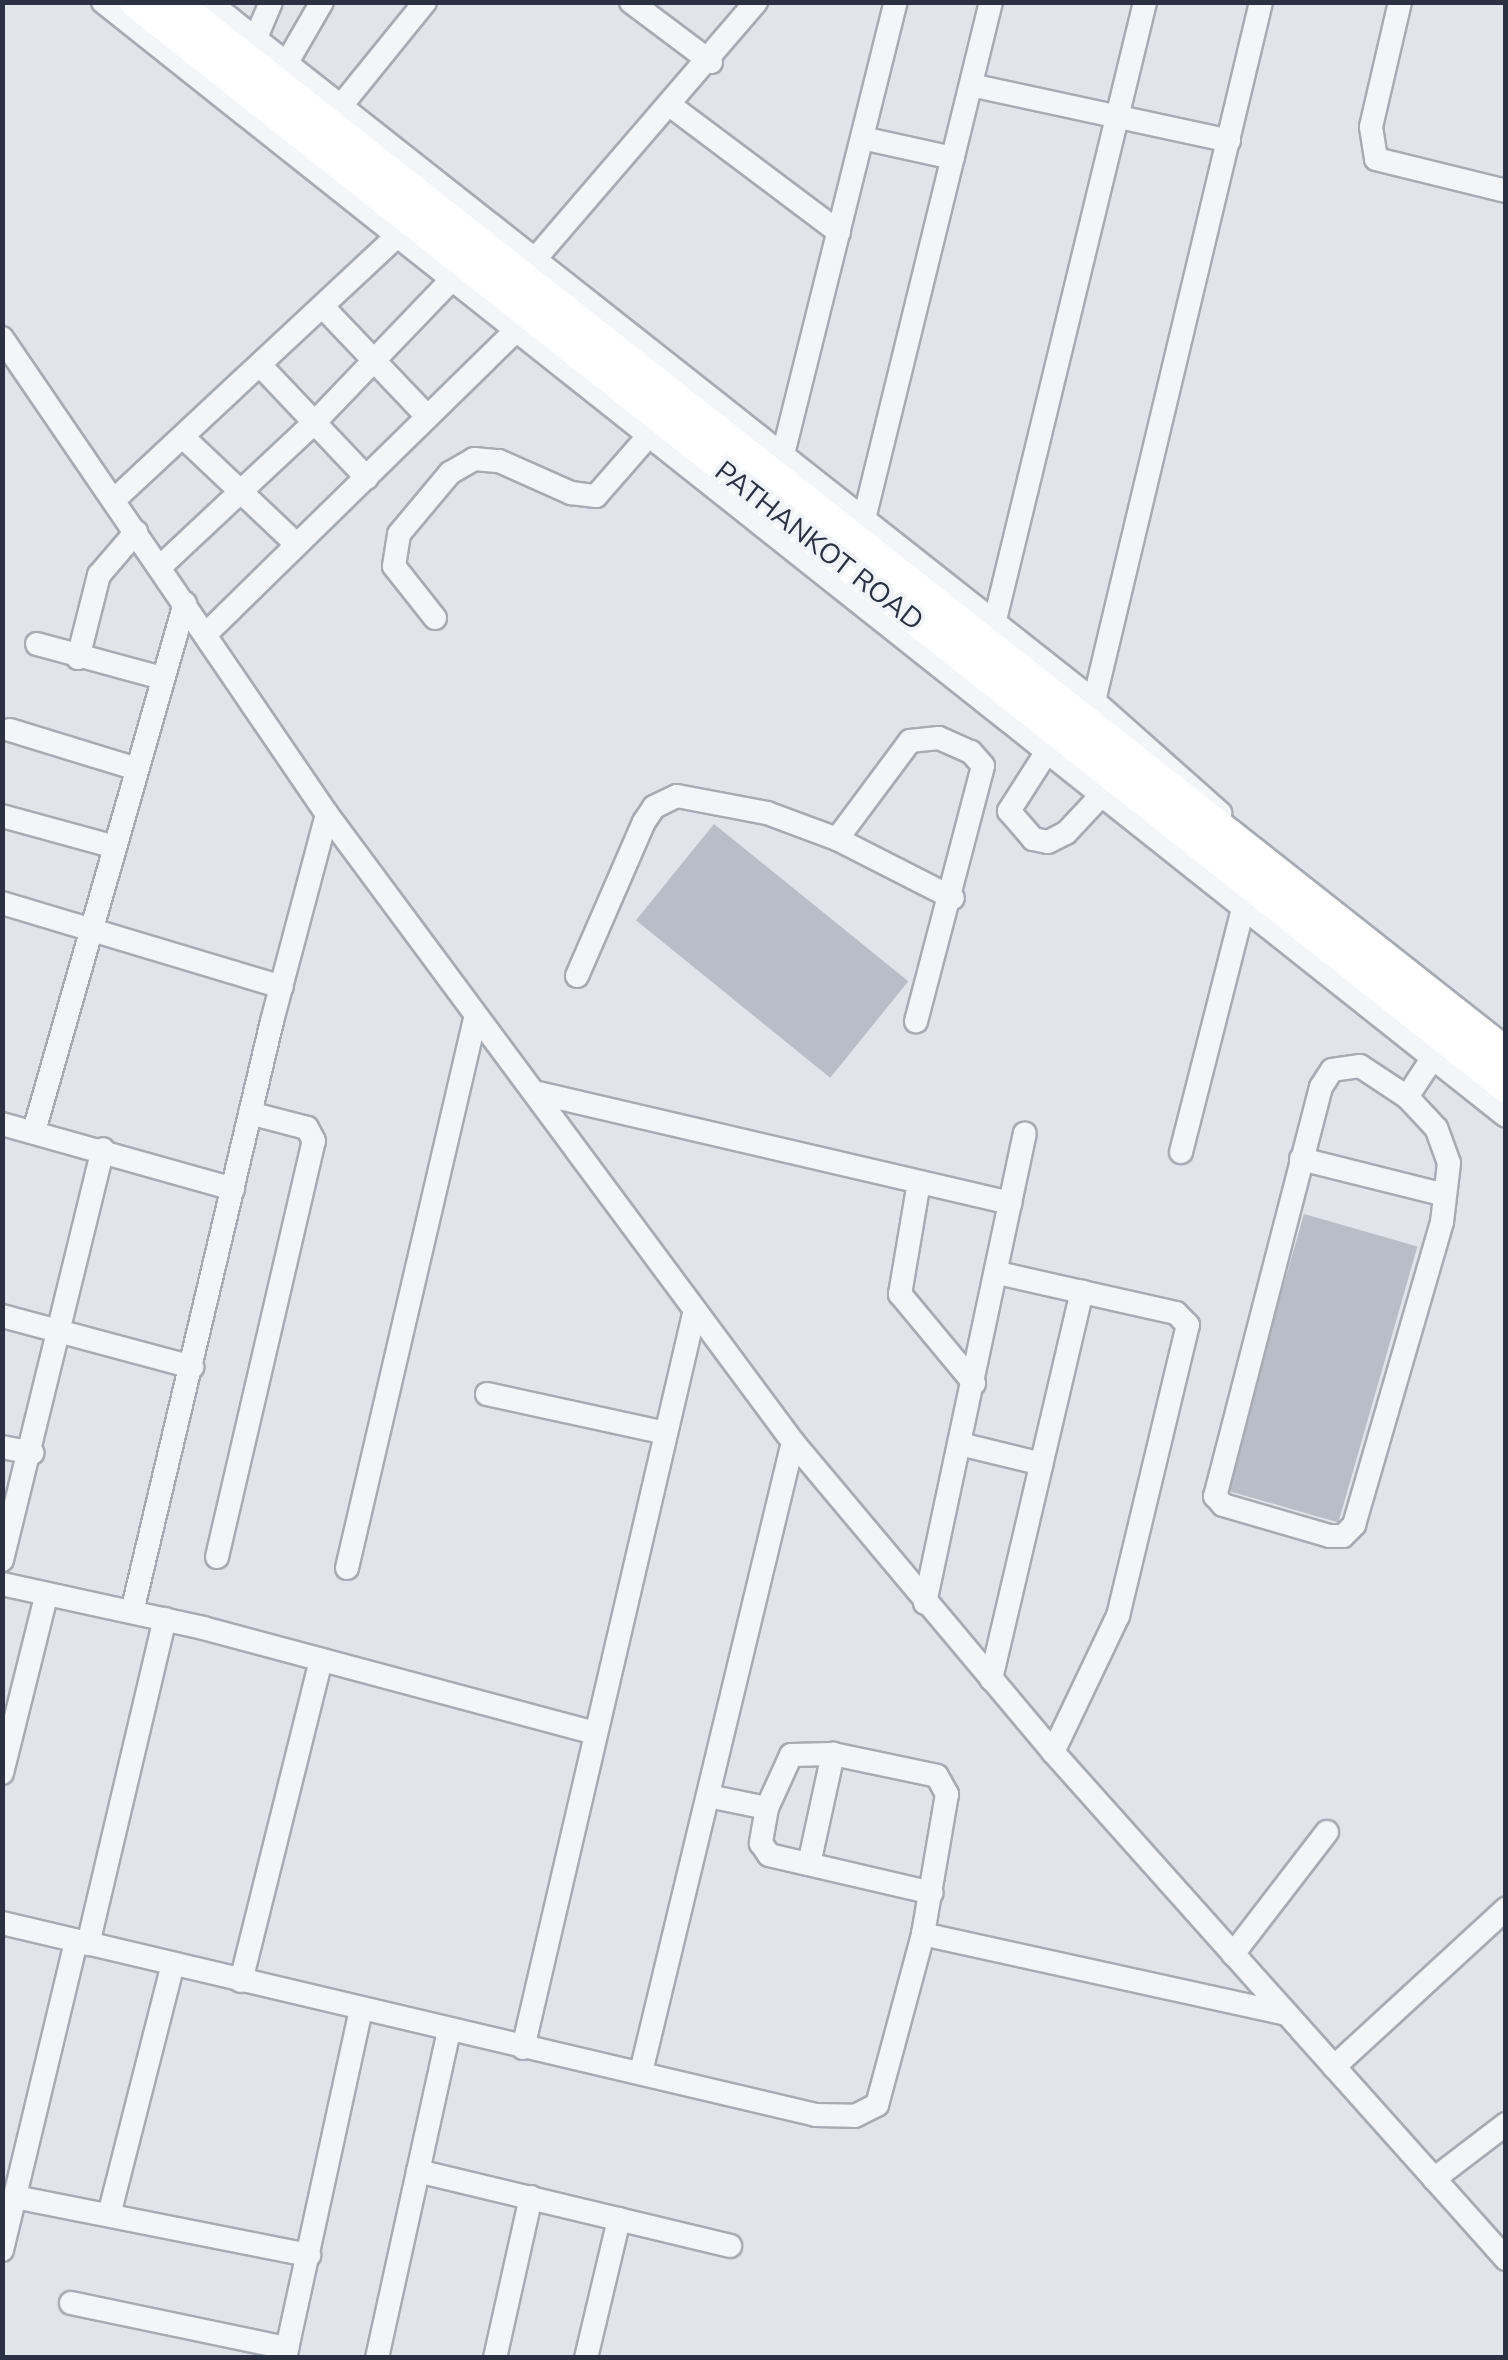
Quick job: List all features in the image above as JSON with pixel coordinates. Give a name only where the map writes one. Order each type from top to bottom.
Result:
[{"type":"highway","name":"PATHANKOT ROAD","points":[[136,2],[1107,789],[1506,1086]]},
{"type":"highway","points":[[173,2],[1506,1054]]},
{"type":"street","points":[[103,2],[451,280],[1003,706],[1046,753],[1107,789],[1243,908],[1506,1116]]},
{"type":"street","points":[[208,2],[1094,701],[1184,775],[1279,876]]},
{"type":"street","points":[[255,40],[270,2]]},
{"type":"street","points":[[286,64],[322,2]]},
{"type":"street","points":[[340,106],[425,2]]},
{"type":"street","points":[[631,2],[710,62]]},
{"type":"street","points":[[535,259],[710,62],[756,2]]},
{"type":"street","points":[[782,458],[896,2]]},
{"type":"street","points":[[863,522],[991,2]]},
{"type":"street","points":[[994,624],[1145,2]]},
{"type":"street","points":[[1094,701],[1261,2]]},
{"type":"street","points":[[1400,2],[1371,127],[1376,160],[1506,191]]},
{"type":"street","points":[[971,84],[1229,141]]},
{"type":"street","points":[[670,106],[839,232]]},
{"type":"street","points":[[862,138],[953,158]]},
{"type":"street","points":[[114,500],[324,308],[398,234]]},
{"type":"street","points":[[160,567],[315,422],[451,280]]},
{"type":"street","points":[[324,308],[427,416]]},
{"type":"street","points":[[206,634],[516,330]]},
{"type":"street","points":[[2,338],[327,814],[475,1018],[538,1093],[694,1314],[793,1442],[1052,1752],[1506,2259]]},
{"type":"street","points":[[261,366],[367,478]]},
{"type":"street","points":[[435,618],[394,566],[399,534],[450,473],[474,460],[499,460],[571,493],[596,496],[650,434]]},
{"type":"street","points":[[184,436],[296,544]]},
{"type":"street","points":[[78,658],[99,575],[136,532]]},
{"type":"street","points":[[34,1130],[185,603]]},
{"type":"street","points":[[36,644],[162,678]]},
{"type":"street","points":[[971,752],[1003,706]]},
{"type":"street","points":[[10,730],[138,769]]},
{"type":"street","points":[[837,839],[910,741],[938,738],[971,752],[984,775],[916,1022]]},
{"type":"street","points":[[1046,753],[1010,806],[1014,824],[1041,842],[1054,840],[1107,789]]},
{"type":"street","points":[[577,976],[638,835],[662,800],[706,799],[837,839],[953,898]]},
{"type":"street","points":[[132,1612],[250,1114],[327,814]]},
{"type":"street","points":[[2,816],[115,846]]},
{"type":"street","points":[[2,903],[93,926],[282,987]]},
{"type":"street","points":[[1182,1152],[1243,908]]},
{"type":"street","points":[[347,1568],[475,1018]]},
{"type":"street","points":[[1407,1097],[1432,1059]]},
{"type":"street","points":[[1360,1066],[1407,1097],[1436,1128],[1449,1163],[1445,1194],[1354,1525],[1343,1536],[1330,1536],[1223,1506],[1215,1496],[1301,1159],[1332,1070],[1360,1066]]},
{"type":"street","points":[[538,1093],[1010,1203]]},
{"type":"street","points":[[217,1557],[314,1141],[307,1128],[250,1114]]},
{"type":"street","points":[[2,1124],[103,1148],[232,1189]]},
{"type":"street","points":[[925,1604],[1025,1134]]},
{"type":"street","points":[[2,1560],[32,1453],[103,1148]]},
{"type":"street","points":[[1301,1159],[1445,1194]]},
{"type":"street","points":[[919,1182],[899,1272],[900,1294],[974,1383]]},
{"type":"street","points":[[998,1273],[1176,1313],[1188,1325],[1118,1616],[1052,1752]]},
{"type":"street","points":[[991,1678],[1082,1292]]},
{"type":"street","points":[[522,2048],[694,1314]]},
{"type":"street","points":[[2,1316],[192,1367]]},
{"type":"street","points":[[487,1394],[666,1434]]},
{"type":"street","points":[[641,2072],[793,1442]]},
{"type":"street","points":[[960,1444],[1042,1464]]},
{"type":"street","points":[[2,1447],[32,1453]]},
{"type":"street","points":[[2,1584],[46,1597],[165,1620],[596,1733]]},
{"type":"street","points":[[2,1773],[46,1597]]},
{"type":"street","points":[[2,2250],[165,1620]]},
{"type":"street","points":[[241,1981],[321,1660]]},
{"type":"street","points":[[2,1923],[449,2031],[816,2114],[867,2113],[887,2086],[932,1893],[947,1794],[944,1781],[833,1754],[791,1755],[768,1808],[764,1850],[932,1893]]},
{"type":"street","points":[[808,1864],[833,1754]]},
{"type":"street","points":[[708,1796],[768,1808]]},
{"type":"street","points":[[1233,1954],[1327,1832]]},
{"type":"street","points":[[1334,2068],[1506,1910]]},
{"type":"street","points":[[923,1934],[1286,2014]]},
{"type":"street","points":[[109,2215],[173,1964]]},
{"type":"street","points":[[71,2303],[286,2353],[361,2010]]},
{"type":"street","points":[[377,2358],[449,2031]]},
{"type":"street","points":[[1434,2179],[1506,2124]]},
{"type":"street","points":[[418,2171],[730,2246]]},
{"type":"street","points":[[15,2196],[308,2255]]},
{"type":"street","points":[[495,2358],[531,2197]]},
{"type":"street","points":[[586,2358],[619,2219]]},
{"type":"building","points":[[714,824],[908,981],[830,1078],[636,920]]},
{"type":"building","points":[[1304,1214],[1417,1247],[1338,1522],[1225,1490]]}]
